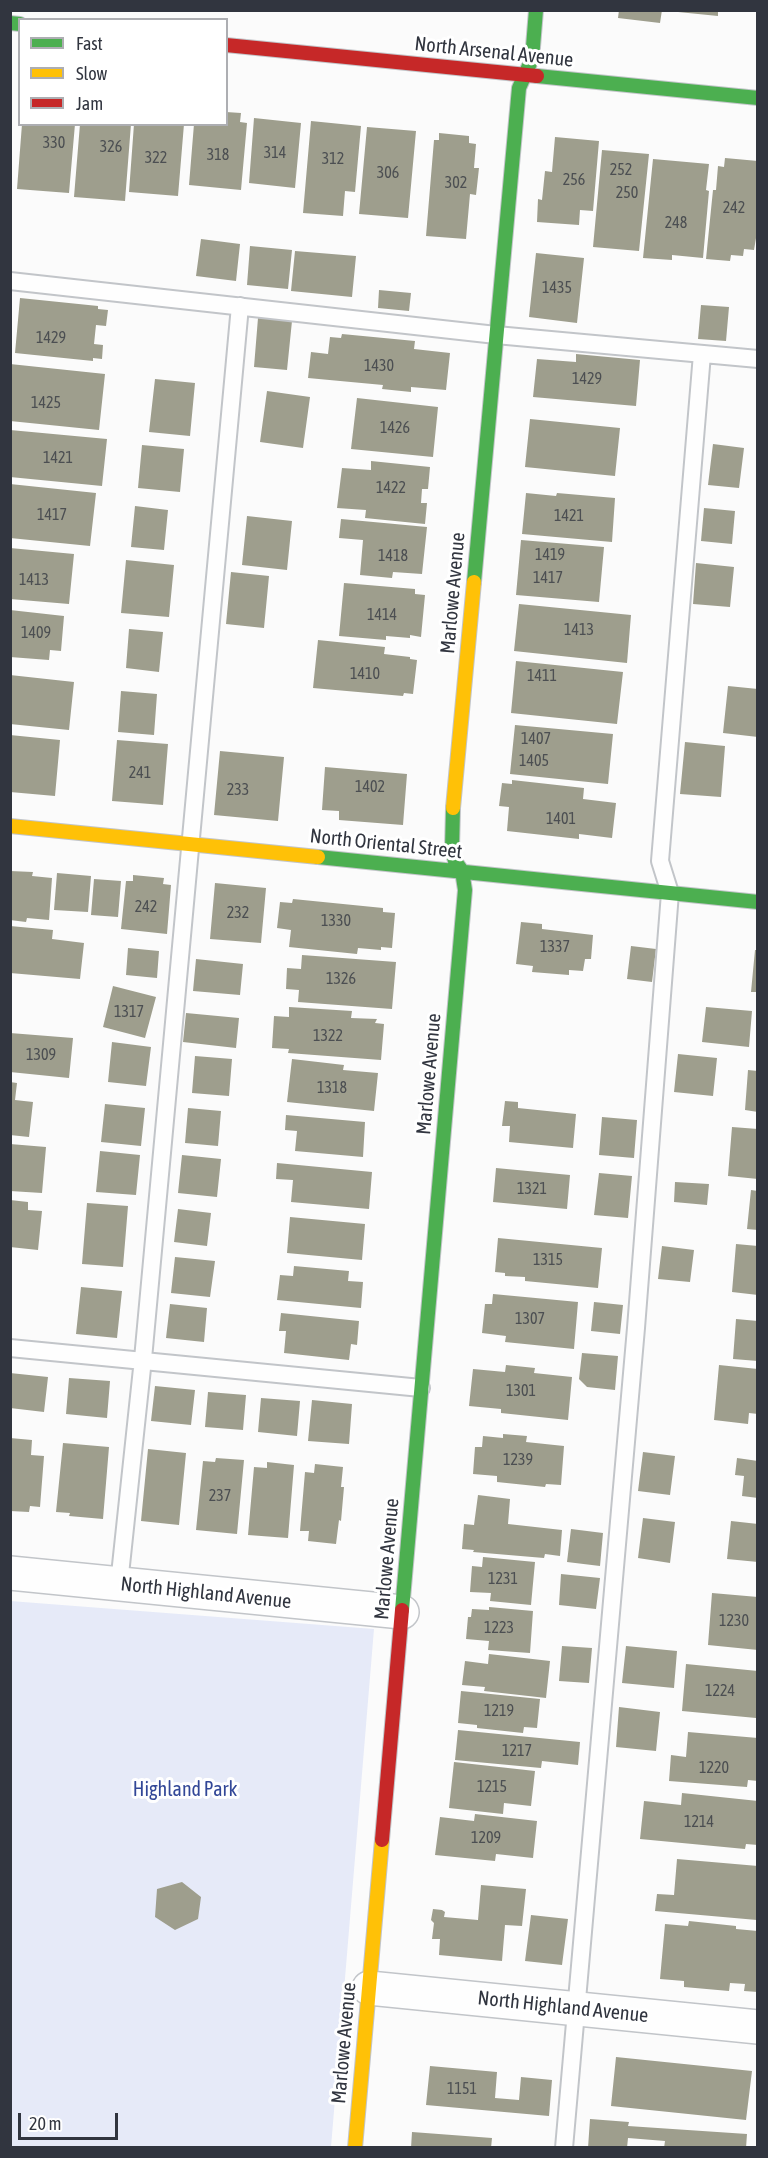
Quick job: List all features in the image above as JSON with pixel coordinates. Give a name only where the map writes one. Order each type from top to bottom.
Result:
[{"type":"street","name":"Marlowe Avenue","points":[[355,2148],[465,890],[462,871],[455,861],[451,835],[519,88],[532,59],[536,10]]},
{"type":"street","name":"North Arsenal Avenue","points":[[228,45],[758,98]]},
{"type":"street","name":"North Oriental Street","points":[[10,826],[758,902]]},
{"type":"street","name":"North Highland Avenue","points":[[10,1573],[402,1612]]},
{"type":"street","name":"North Highland Avenue","points":[[369,1988],[758,2027]]},
{"type":"lane","points":[[10,281],[496,335],[758,359]]},
{"type":"lane","points":[[119,1584],[143,1359],[151,1252],[240,306]]},
{"type":"lane","points":[[564,2148],[636,1328],[670,892],[660,861],[702,354]]},
{"type":"lane","points":[[10,1348],[143,1359],[421,1388]]},
{"type":"green space","name":"Highland Park","points":[[10,1601],[374,1629],[331,2147],[11,2147]]},
{"type":"building","points":[[619,10],[662,10],[660,23],[618,18]]},
{"type":"building","points":[[678,10],[718,10],[718,16],[678,12]]},
{"type":"building","points":[[228,112],[241,113],[240,122],[247,123],[241,190],[189,185],[194,126],[228,126]]},
{"type":"building","points":[[254,118],[301,123],[295,188],[249,183]]},
{"type":"building","points":[[311,121],[361,126],[355,192],[345,191],[343,216],[303,213]]},
{"type":"building","points":[[22,126],[75,126],[69,193],[17,189]]},
{"type":"building","points":[[80,126],[131,126],[125,201],[74,197]]},
{"type":"building","points":[[134,126],[184,126],[178,196],[129,192]]},
{"type":"building","points":[[367,127],[416,131],[408,218],[359,214]]},
{"type":"building","points":[[439,133],[469,136],[469,143],[476,144],[474,168],[479,168],[476,195],[470,194],[466,239],[426,236],[434,140],[439,140]]},
{"type":"building","points":[[555,137],[599,141],[593,211],[580,210],[579,225],[537,222],[538,199],[542,200],[545,171],[552,172]]},
{"type":"building","points":[[602,150],[649,154],[639,251],[593,247]]},
{"type":"building","points":[[725,158],[758,161],[758,226],[754,250],[744,249],[743,256],[731,255],[730,261],[706,259],[713,190],[716,190],[718,166],[724,167]]},
{"type":"building","points":[[653,159],[709,164],[703,258],[672,255],[672,260],[643,258]]},
{"type":"building","points":[[201,239],[240,244],[236,281],[196,276]]},
{"type":"building","points":[[250,246],[292,250],[288,289],[247,285]]},
{"type":"building","points":[[295,251],[356,256],[352,297],[291,291]]},
{"type":"building","points":[[536,253],[584,258],[577,323],[529,317]]},
{"type":"building","points":[[379,290],[411,293],[409,311],[378,308]]},
{"type":"building","points":[[20,298],[98,306],[98,309],[108,310],[106,326],[96,325],[94,344],[103,345],[102,359],[93,358],[93,361],[15,353]]},
{"type":"building","points":[[701,305],[729,307],[726,341],[698,339]]},
{"type":"building","points":[[258,318],[292,321],[287,370],[254,367]]},
{"type":"building","points":[[342,334],[415,341],[414,349],[450,353],[446,390],[411,387],[411,392],[382,389],[383,385],[308,378],[311,352],[328,354],[330,337],[341,338]]},
{"type":"building","points":[[576,354],[640,360],[636,406],[533,397],[537,359],[576,362]]},
{"type":"building","points":[[10,364],[105,374],[99,430],[10,421]]},
{"type":"building","points":[[155,379],[195,383],[190,436],[149,432]]},
{"type":"building","points":[[267,391],[310,397],[303,448],[260,442]]},
{"type":"building","points":[[357,398],[438,407],[433,457],[351,449]]},
{"type":"building","points":[[530,419],[620,428],[615,476],[525,467]]},
{"type":"building","points":[[10,430],[107,439],[102,486],[10,477]]},
{"type":"building","points":[[713,444],[744,448],[739,488],[708,485]]},
{"type":"building","points":[[142,445],[184,449],[180,492],[138,488]]},
{"type":"building","points":[[371,461],[430,467],[428,489],[422,489],[421,503],[427,503],[425,524],[365,518],[366,510],[337,508],[342,468],[371,470]]},
{"type":"building","points":[[10,484],[96,493],[90,546],[10,538]]},
{"type":"building","points":[[526,493],[615,498],[612,542],[522,534]]},
{"type":"building","points":[[135,506],[168,510],[164,550],[131,547]]},
{"type":"building","points":[[704,508],[735,511],[732,544],[701,541]]},
{"type":"building","points":[[247,516],[292,521],[287,570],[242,565]]},
{"type":"building","points":[[341,519],[427,527],[422,574],[393,572],[392,578],[360,575],[363,540],[339,538]]},
{"type":"building","points":[[521,540],[604,547],[599,602],[516,595]]},
{"type":"building","points":[[10,548],[74,554],[69,604],[10,599]]},
{"type":"building","points":[[126,560],[174,565],[169,617],[121,613]]},
{"type":"building","points":[[696,563],[734,567],[730,607],[693,604]]},
{"type":"building","points":[[231,572],[269,576],[264,628],[226,624]]},
{"type":"building","points":[[344,583],[415,589],[415,594],[425,595],[421,637],[386,636],[386,640],[339,636]]},
{"type":"building","points":[[519,604],[631,615],[627,663],[514,651]]},
{"type":"building","points":[[10,610],[64,616],[61,651],[50,650],[49,660],[10,657]]},
{"type":"building","points":[[129,629],[163,632],[159,672],[126,668]]},
{"type":"building","points":[[318,640],[385,647],[384,654],[417,660],[413,694],[404,693],[403,696],[313,688]]},
{"type":"building","points":[[516,661],[623,672],[617,724],[511,713]]},
{"type":"building","points":[[10,675],[74,682],[69,730],[10,724]]},
{"type":"building","points":[[728,686],[758,689],[758,737],[723,733]]},
{"type":"building","points":[[121,691],[157,694],[154,735],[118,732]]},
{"type":"building","points":[[515,725],[613,734],[608,784],[510,774]]},
{"type":"building","points":[[10,735],[60,740],[55,796],[10,792]]},
{"type":"building","points":[[117,740],[168,744],[163,805],[112,801]]},
{"type":"building","points":[[685,742],[725,746],[721,797],[680,794]]},
{"type":"building","points":[[220,751],[284,757],[278,821],[214,815]]},
{"type":"building","points":[[325,767],[407,774],[403,825],[339,820],[339,811],[322,810]]},
{"type":"building","points":[[512,780],[584,788],[583,799],[616,803],[612,838],[579,834],[579,839],[507,831],[509,807],[499,806],[502,783],[512,784]]},
{"type":"building","points":[[10,871],[33,872],[32,876],[52,878],[49,920],[27,918],[26,922],[10,920]]},
{"type":"building","points":[[57,873],[91,876],[88,912],[54,910]]},
{"type":"building","points":[[133,875],[164,878],[163,884],[171,885],[167,934],[121,929],[126,881],[133,881]]},
{"type":"building","points":[[94,879],[121,881],[118,917],[91,915]]},
{"type":"building","points":[[215,883],[266,888],[261,943],[210,939]]},
{"type":"building","points":[[293,899],[383,908],[383,912],[395,913],[392,948],[381,947],[381,950],[358,948],[357,954],[289,947],[291,930],[277,928],[280,902],[292,903]]},
{"type":"building","points":[[521,922],[542,924],[542,929],[593,935],[591,959],[585,959],[583,971],[569,970],[569,975],[532,972],[533,966],[516,964]]},
{"type":"building","points":[[10,926],[53,930],[52,939],[84,943],[80,979],[10,973]]},
{"type":"building","points":[[631,946],[656,949],[652,982],[627,979]]},
{"type":"building","points":[[128,948],[159,951],[157,978],[126,975]]},
{"type":"building","points":[[755,950],[758,950],[758,992],[751,992]]},
{"type":"building","points":[[302,955],[396,962],[392,1009],[298,1002],[299,990],[286,989],[287,968],[301,969]]},
{"type":"building","points":[[196,959],[243,964],[240,995],[193,991]]},
{"type":"building","points":[[113,986],[156,997],[145,1038],[103,1027]]},
{"type":"building","points":[[289,1007],[352,1011],[351,1018],[377,1019],[375,1023],[384,1024],[381,1060],[288,1053],[289,1049],[272,1048],[274,1016],[289,1017]]},
{"type":"building","points":[[706,1007],[752,1011],[749,1047],[702,1042]]},
{"type":"building","points":[[186,1013],[239,1018],[236,1048],[183,1042]]},
{"type":"building","points":[[10,1033],[73,1038],[69,1078],[10,1072]]},
{"type":"building","points":[[112,1042],[151,1047],[146,1086],[108,1082]]},
{"type":"building","points":[[678,1054],[717,1058],[713,1096],[674,1092]]},
{"type":"building","points":[[195,1056],[232,1059],[229,1096],[192,1093]]},
{"type":"building","points":[[292,1059],[344,1065],[343,1070],[378,1073],[374,1111],[287,1102]]},
{"type":"building","points":[[748,1070],[758,1071],[758,1112],[745,1110]]},
{"type":"building","points":[[10,1082],[17,1083],[15,1100],[33,1102],[29,1137],[10,1135]]},
{"type":"building","points":[[505,1101],[518,1102],[518,1108],[576,1114],[573,1148],[509,1142],[510,1126],[502,1126]]},
{"type":"building","points":[[105,1104],[145,1108],[141,1146],[101,1142]]},
{"type":"building","points":[[188,1108],[221,1111],[218,1146],[185,1143]]},
{"type":"building","points":[[286,1115],[365,1122],[363,1157],[295,1151],[297,1131],[285,1130]]},
{"type":"building","points":[[602,1117],[637,1120],[634,1158],[599,1155]]},
{"type":"building","points":[[732,1127],[758,1129],[758,1179],[728,1176]]},
{"type":"building","points":[[10,1144],[46,1147],[42,1193],[10,1191]]},
{"type":"building","points":[[100,1151],[140,1155],[136,1195],[96,1192]]},
{"type":"building","points":[[182,1155],[221,1159],[217,1197],[178,1193]]},
{"type":"building","points":[[277,1163],[372,1172],[369,1209],[291,1202],[293,1180],[276,1179]]},
{"type":"building","points":[[496,1168],[570,1175],[567,1209],[493,1202]]},
{"type":"building","points":[[599,1173],[632,1176],[628,1218],[594,1215]]},
{"type":"building","points":[[675,1182],[709,1184],[707,1205],[674,1202]]},
{"type":"building","points":[[751,1190],[758,1191],[758,1230],[747,1229]]},
{"type":"building","points":[[10,1200],[28,1202],[28,1210],[42,1211],[38,1250],[10,1247]]},
{"type":"building","points":[[87,1203],[128,1206],[123,1267],[82,1264]]},
{"type":"building","points":[[178,1209],[211,1213],[207,1246],[174,1242]]},
{"type":"building","points":[[290,1217],[365,1224],[362,1260],[287,1253]]},
{"type":"building","points":[[498,1238],[602,1248],[598,1288],[525,1281],[525,1277],[505,1276],[505,1273],[495,1272]]},
{"type":"building","points":[[736,1244],[758,1246],[758,1295],[732,1292]]},
{"type":"building","points":[[662,1246],[694,1250],[690,1282],[658,1279]]},
{"type":"building","points":[[175,1257],[215,1261],[210,1297],[171,1293]]},
{"type":"building","points":[[294,1266],[349,1271],[348,1281],[363,1282],[361,1308],[277,1300],[280,1275],[293,1276]]},
{"type":"building","points":[[81,1287],[122,1291],[117,1338],[76,1334]]},
{"type":"building","points":[[493,1294],[578,1302],[574,1349],[505,1342],[506,1336],[482,1333],[485,1304],[492,1304]]},
{"type":"building","points":[[594,1302],[623,1305],[620,1334],[591,1331]]},
{"type":"building","points":[[170,1304],[207,1308],[204,1342],[166,1338]]},
{"type":"building","points":[[281,1313],[359,1321],[357,1345],[351,1344],[349,1360],[284,1353],[286,1331],[279,1331]]},
{"type":"building","points":[[736,1319],[758,1321],[758,1361],[733,1359]]},
{"type":"building","points":[[582,1353],[618,1356],[615,1390],[587,1387],[579,1379]]},
{"type":"building","points":[[506,1365],[535,1368],[534,1373],[572,1377],[568,1420],[501,1413],[501,1409],[469,1406],[473,1369],[505,1372]]},
{"type":"building","points":[[719,1365],[758,1369],[758,1414],[749,1413],[748,1424],[714,1420]]},
{"type":"building","points":[[10,1373],[48,1377],[44,1412],[10,1408]]},
{"type":"building","points":[[69,1378],[110,1381],[107,1418],[66,1414]]},
{"type":"building","points":[[155,1386],[195,1390],[191,1425],[151,1421]]},
{"type":"building","points":[[208,1392],[246,1395],[243,1430],[205,1427]]},
{"type":"building","points":[[261,1398],[300,1401],[297,1436],[258,1432]]},
{"type":"building","points":[[312,1400],[352,1404],[349,1444],[308,1441]]},
{"type":"building","points":[[503,1434],[527,1436],[526,1442],[564,1446],[561,1485],[546,1484],[545,1487],[497,1482],[497,1476],[473,1474],[475,1447],[482,1447],[483,1436],[503,1438]]},
{"type":"building","points":[[10,1438],[32,1440],[31,1455],[44,1456],[40,1507],[30,1506],[29,1512],[10,1511]]},
{"type":"building","points":[[63,1443],[109,1447],[103,1519],[69,1516],[70,1513],[56,1512]]},
{"type":"building","points":[[148,1449],[186,1453],[179,1525],[141,1521]]},
{"type":"building","points":[[643,1452],[675,1456],[670,1495],[638,1491]]},
{"type":"building","points":[[216,1458],[244,1460],[237,1534],[196,1530],[203,1461],[215,1462]]},
{"type":"building","points":[[737,1458],[758,1461],[758,1498],[742,1496],[744,1476],[735,1475]]},
{"type":"building","points":[[267,1462],[294,1465],[288,1538],[248,1535],[254,1467],[267,1468]]},
{"type":"building","points":[[315,1464],[343,1467],[341,1521],[339,1520],[336,1544],[308,1541],[309,1531],[300,1531],[305,1472],[314,1473]]},
{"type":"building","points":[[478,1495],[510,1499],[508,1524],[562,1530],[560,1556],[545,1554],[544,1558],[462,1549],[464,1524],[474,1525]]},
{"type":"building","points":[[643,1518],[675,1522],[670,1563],[638,1558]]},
{"type":"building","points":[[731,1521],[758,1524],[758,1562],[727,1559]]},
{"type":"building","points":[[571,1529],[603,1533],[600,1566],[567,1562]]},
{"type":"building","points":[[483,1557],[535,1562],[531,1605],[490,1601],[491,1593],[470,1592],[472,1566],[482,1567]]},
{"type":"building","points":[[561,1574],[600,1578],[596,1609],[559,1605]]},
{"type":"building","points":[[712,1593],[758,1597],[758,1650],[708,1645]]},
{"type":"building","points":[[489,1607],[533,1611],[530,1653],[488,1650],[489,1641],[466,1639],[468,1617],[471,1617],[472,1609],[489,1610]]},
{"type":"building","points":[[562,1646],[592,1648],[589,1683],[559,1681]]},
{"type":"building","points":[[626,1646],[677,1651],[674,1688],[622,1683]]},
{"type":"building","points":[[489,1654],[550,1661],[546,1698],[484,1691],[485,1687],[462,1685],[465,1661],[488,1664]]},
{"type":"building","points":[[686,1664],[758,1671],[756,1718],[682,1711]]},
{"type":"building","points":[[461,1691],[540,1699],[537,1728],[524,1727],[523,1733],[477,1728],[477,1725],[458,1723]]},
{"type":"building","points":[[619,1707],[660,1712],[656,1751],[616,1747]]},
{"type":"building","points":[[458,1730],[580,1742],[578,1765],[542,1761],[541,1768],[455,1760]]},
{"type":"building","points":[[688,1732],[758,1738],[758,1781],[748,1780],[747,1787],[669,1781],[671,1755],[686,1757]]},
{"type":"building","points":[[454,1762],[535,1771],[531,1806],[504,1803],[503,1814],[449,1808]]},
{"type":"building","points":[[682,1793],[758,1801],[758,1845],[746,1844],[745,1849],[640,1839],[644,1801],[681,1805]]},
{"type":"building","points":[[475,1814],[537,1821],[533,1858],[496,1854],[495,1861],[435,1855],[440,1817],[474,1821]]},
{"type":"building","points":[[677,1859],[758,1866],[757,1920],[655,1911],[657,1894],[674,1895]]},
{"type":"building","points":[[182,1882],[201,1897],[198,1919],[175,1930],[155,1917],[157,1889]]},
{"type":"building","points":[[481,1885],[526,1889],[522,1926],[505,1925],[502,1961],[439,1955],[440,1939],[432,1939],[433,1909],[445,1912],[444,1917],[478,1920]]},
{"type":"building","points":[[531,1915],[568,1919],[562,1965],[525,1961]]},
{"type":"building","points":[[689,1921],[758,1931],[758,1992],[744,1991],[745,1984],[730,1983],[729,1991],[684,1987],[684,1981],[660,1979],[665,1924],[688,1926]]},
{"type":"building","points":[[616,2057],[752,2071],[746,2120],[611,2106]]},
{"type":"building","points":[[430,2066],[497,2072],[495,2098],[519,2100],[521,2077],[552,2080],[549,2116],[426,2105]]},
{"type":"building","points":[[590,2119],[629,2122],[628,2126],[747,2134],[746,2148],[664,2148],[665,2141],[628,2138],[627,2148],[588,2148]]},
{"type":"building","points":[[412,2132],[492,2138],[491,2148],[411,2148]]},
{"type":"traffic: fast","points":[[474,582],[519,88],[532,59],[536,10]]},
{"type":"traffic: fast","points":[[10,23],[18,24]]},
{"type":"traffic: fast","points":[[537,76],[758,98]]},
{"type":"traffic: fast","points":[[402,1610],[465,890],[462,871],[455,861],[452,849],[453,808]]},
{"type":"traffic: fast","points":[[318,857],[758,902]]},
{"type":"traffic: slow","points":[[453,808],[474,582]]},
{"type":"traffic: slow","points":[[10,826],[318,857]]},
{"type":"traffic: slow","points":[[355,2148],[382,1840]]},
{"type":"traffic: jam","points":[[228,45],[537,76]]},
{"type":"traffic: jam","points":[[382,1840],[402,1610]]}]
